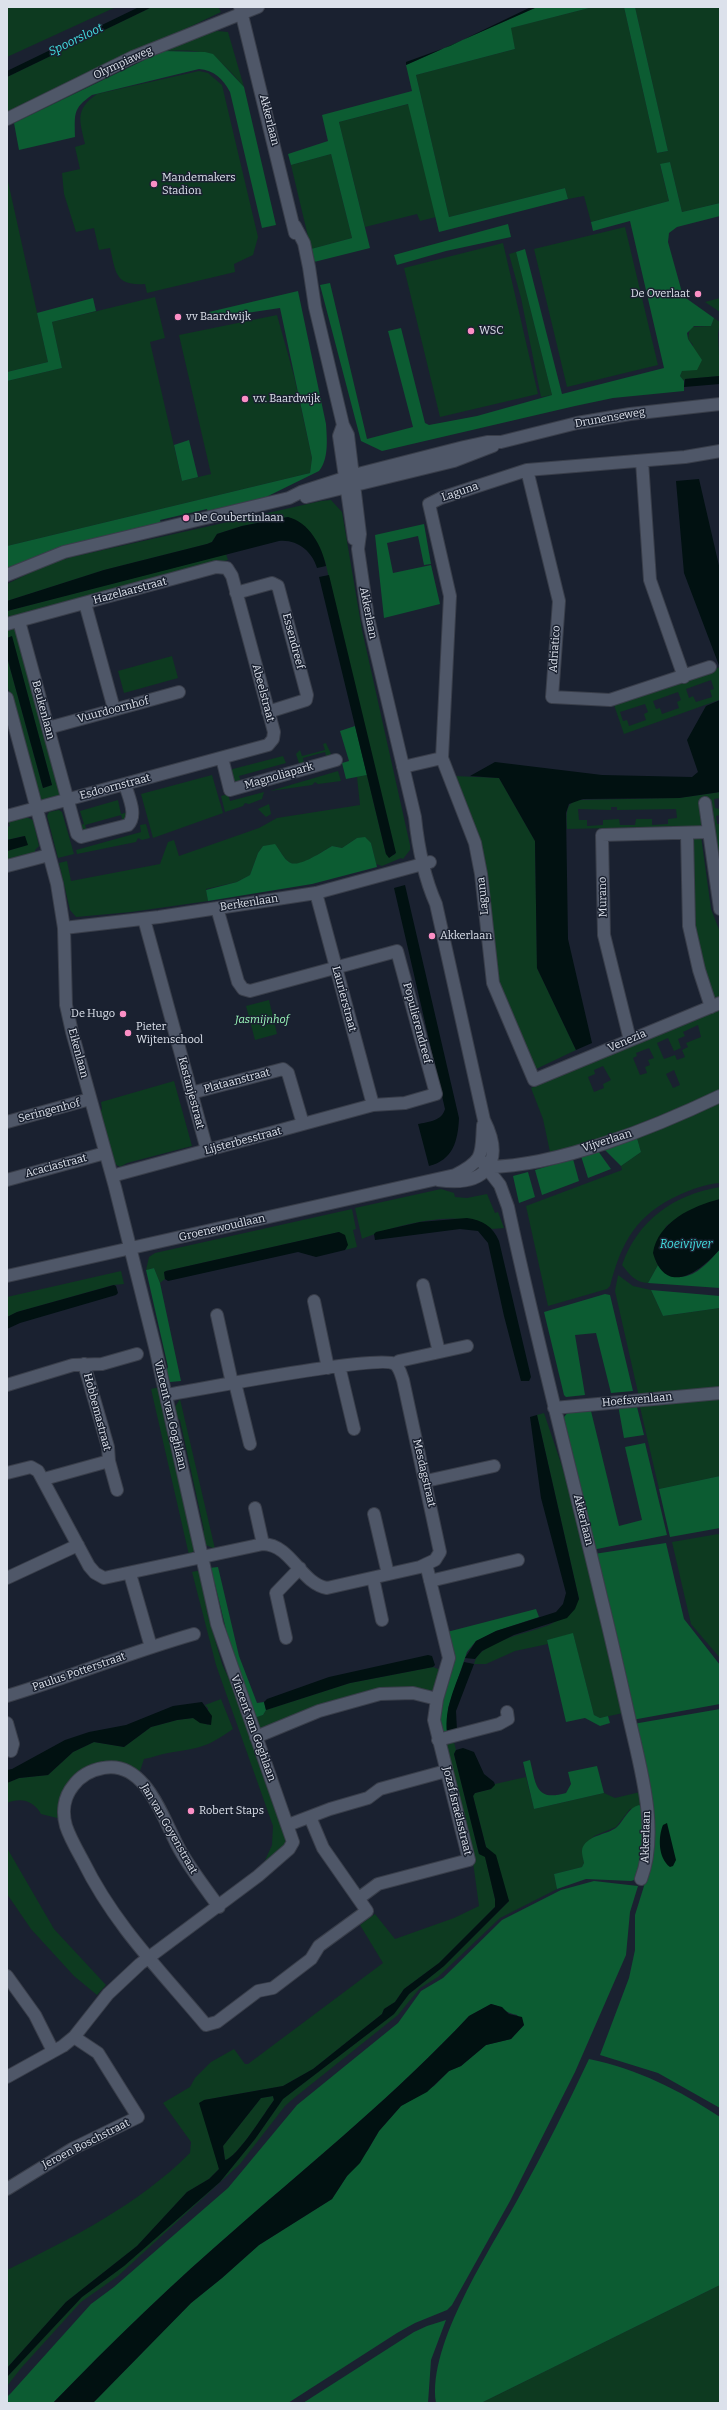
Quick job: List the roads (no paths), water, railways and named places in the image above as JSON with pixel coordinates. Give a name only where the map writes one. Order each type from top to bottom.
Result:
[{"type":"street","name":"Olympiaweg","points":[[7,119],[133,58],[240,10],[258,7]]},
{"type":"street","name":"Akkerlaan","points":[[240,10],[295,226],[296,245],[304,280],[315,307],[343,425],[348,435],[352,535],[358,549],[368,618],[427,863],[430,890],[436,904],[484,1120],[490,1132],[493,1150],[488,1167]]},
{"type":"street","name":"Drunenseweg","points":[[350,482],[453,449],[487,442],[501,442],[577,423],[630,414],[720,404]]},
{"type":"street","name":"Laguna","points":[[534,1080],[493,983],[481,874],[475,843],[442,758],[450,596],[429,504],[441,498],[527,470],[642,461],[720,450]]},
{"type":"street","points":[[642,461],[650,580],[684,677]]},
{"type":"street","name":"Adriatico","points":[[527,470],[559,601],[552,697],[610,700],[684,677],[710,667]]},
{"type":"street","points":[[7,575],[34,563],[78,548],[288,498],[299,498],[350,482]]},
{"type":"street","name":"Hazelaarstraat","points":[[7,624],[216,567],[227,568],[232,576],[236,593]]},
{"type":"street","name":"Essendreef","points":[[236,593],[272,583],[278,586],[280,593],[307,695],[306,700],[301,703],[268,712]]},
{"type":"street","name":"Abeelstraat","points":[[222,758],[268,745],[273,739],[274,732],[236,593]]},
{"type":"street","points":[[85,603],[114,709]]},
{"type":"street","name":"Beukenlaan","points":[[19,621],[67,799]]},
{"type":"street","name":"Vuurdoornhof","points":[[48,728],[179,692]]},
{"type":"street","points":[[7,698],[37,808]]},
{"type":"street","name":"Esdoornstraat","points":[[7,816],[222,758]]},
{"type":"street","name":"Magnoliapark","points":[[222,758],[230,790],[336,760]]},
{"type":"street","points":[[403,767],[442,758]]},
{"type":"street","points":[[67,799],[77,834],[81,837],[128,825],[131,822],[133,814],[125,784]]},
{"type":"street","points":[[705,803],[720,909]]},
{"type":"street","name":"Eikenlaan","points":[[37,808],[49,855],[64,928],[66,1005],[130,1248]]},
{"type":"street","name":"Murano","points":[[630,1040],[604,935],[602,835],[687,834],[709,832]]},
{"type":"street","points":[[687,834],[689,926],[699,970],[715,1005]]},
{"type":"street","points":[[7,866],[49,855]]},
{"type":"street","name":"Berkenlaan","points":[[64,928],[144,919],[316,893],[427,863]]},
{"type":"street","name":"Laurierstraat","points":[[316,893],[373,1105]]},
{"type":"street","points":[[217,908],[238,982],[243,989],[250,990],[336,967]]},
{"type":"street","name":"Kastanjestraat","points":[[144,919],[207,1150]]},
{"type":"street","name":"Populierendreef","points":[[336,967],[397,951],[436,1094],[405,1103],[373,1105]]},
{"type":"street","name":"Venezia","points":[[534,1080],[715,1005]]},
{"type":"street","name":"Plataanstraat","points":[[191,1093],[283,1069],[288,1074],[303,1124]]},
{"type":"street","name":"Vijverlaan","points":[[488,1167],[507,1167],[572,1152],[666,1122],[720,1096]]},
{"type":"street","name":"Seringenhof","points":[[7,1122],[90,1099]]},
{"type":"street","name":"Lijsterbesstraat","points":[[112,1176],[373,1105]]},
{"type":"street","name":"Akkerlaan","points":[[484,1120],[483,1147],[478,1158],[488,1167],[500,1185],[508,1207],[554,1408],[583,1516],[641,1768],[648,1817],[646,1857],[641,1879]]},
{"type":"street","name":"Acaciastraat","points":[[7,1180],[105,1153]]},
{"type":"street","name":"Groenewoudlaan","points":[[7,1276],[438,1180],[463,1171],[478,1158]]},
{"type":"street","name":"Groenewoudlaan","points":[[438,1180],[457,1182],[466,1181],[477,1178],[488,1167]]},
{"type":"street","name":"Vincent van Goghlaan","points":[[7,2077],[53,2051],[74,2037],[108,1994],[147,1958],[219,1907],[292,1846],[292,1836],[217,1624],[166,1395],[130,1248]]},
{"type":"street","points":[[423,1285],[439,1352]]},
{"type":"street","points":[[314,1301],[354,1429]]},
{"type":"street","points":[[217,1315],[250,1444]]},
{"type":"street","points":[[166,1395],[378,1361],[395,1364],[399,1361],[467,1346]]},
{"type":"street","name":"Hobbemastraat","points":[[7,1385],[84,1364],[102,1364],[137,1354]]},
{"type":"street","name":"Hobbemastraat","points":[[84,1364],[108,1447],[109,1461],[117,1490]]},
{"type":"street","name":"Mesdagstraat","points":[[44,1479],[78,1545],[95,1573],[104,1578],[130,1574],[263,1544],[273,1544],[280,1548],[320,1586],[327,1588],[426,1564],[435,1560],[440,1552],[426,1481],[403,1380],[400,1370],[395,1364]]},
{"type":"street","name":"Hoefsvenlaan","points":[[554,1408],[720,1393]]},
{"type":"street","name":"Hobbemastraat","points":[[44,1479],[109,1461]]},
{"type":"street","points":[[426,1481],[494,1466]]},
{"type":"street","points":[[7,1473],[31,1467],[38,1471],[44,1479]]},
{"type":"street","points":[[255,1508],[263,1544]]},
{"type":"street","points":[[374,1514],[388,1574]]},
{"type":"street","points":[[7,1578],[78,1545]]},
{"type":"street","points":[[430,1581],[518,1560]]},
{"type":"street","name":"Jozef Israëlsstraat","points":[[359,1898],[378,1884],[469,1860],[434,1720],[436,1699],[449,1658],[426,1564]]},
{"type":"street","points":[[286,1638],[276,1593],[300,1568]]},
{"type":"street","points":[[130,1574],[151,1647]]},
{"type":"street","points":[[373,1578],[382,1620]]},
{"type":"street","name":"Paulus Potterstraat","points":[[7,1696],[64,1679],[151,1647],[194,1634]]},
{"type":"street","points":[[256,1737],[319,1711],[380,1694],[413,1693],[436,1699]]},
{"type":"street","points":[[438,1740],[499,1724],[508,1719],[507,1712]]},
{"type":"street","points":[[7,1723],[13,1744],[11,1751]]},
{"type":"street","name":"Jan van Goyenstraat","points":[[219,1907],[182,1854],[150,1792],[137,1776],[124,1769],[105,1767],[91,1770],[78,1779],[69,1791],[64,1807],[68,1832],[105,1899],[147,1958],[206,2025],[211,2025],[258,1991],[273,1988],[311,1959],[319,1946],[367,1911],[359,1898]]},
{"type":"street","points":[[288,1825],[368,1798],[380,1789],[446,1771]]},
{"type":"street","points":[[310,1817],[323,1848],[359,1898]]},
{"type":"street","points":[[7,1976],[36,2015],[53,2051]]},
{"type":"street","name":"Jeroen Boschstraat","points":[[7,2189],[72,2149],[138,2117],[98,2053],[74,2037]]},
{"type":"water","name":"Spoorsloot","points":[[139,7],[152,7],[7,77],[7,71]]},
{"type":"water","points":[[531,7],[537,7],[462,40]]},
{"type":"water","points":[[444,48],[406,65],[406,62]]},
{"type":"water","points":[[720,376],[720,384],[684,387],[685,379]]},
{"type":"water","points":[[699,479],[720,570],[720,668],[684,573],[676,481]]},
{"type":"water","points":[[288,517],[302,524],[308,529],[318,543],[326,566],[317,568],[308,551],[298,544],[279,541],[7,611],[7,601],[104,570],[207,544],[212,542],[217,534],[242,526]]},
{"type":"water","points":[[329,575],[396,853],[389,858],[386,854],[319,577]]},
{"type":"water","points":[[12,636],[52,785],[43,788],[7,657],[7,638]]},
{"type":"water","points":[[720,700],[720,792],[679,798],[583,799],[569,804],[566,813],[568,939],[592,1043],[576,1050],[537,968],[535,841],[499,778],[470,776],[495,762],[602,775],[692,777],[698,772],[687,740],[706,706]]},
{"type":"water","points":[[25,836],[28,845],[7,851],[7,840]]},
{"type":"water","points":[[405,885],[459,1118],[453,1148],[444,1159],[429,1166],[418,1124],[430,1122],[438,1118],[445,1109],[394,888]]},
{"type":"water","name":"Roeivijver","points":[[720,1199],[720,1249],[694,1272],[684,1276],[675,1277],[666,1274],[659,1267],[653,1253],[656,1242],[662,1232],[669,1224],[688,1211]]},
{"type":"water","points":[[467,1218],[483,1222],[494,1232],[499,1241],[531,1377],[529,1381],[521,1381],[504,1316],[488,1243],[478,1231],[460,1229],[375,1240],[374,1234],[376,1232],[420,1222]]},
{"type":"water","points":[[339,1232],[345,1235],[348,1245],[345,1250],[316,1257],[298,1252],[168,1281],[165,1279],[164,1272],[166,1271]]},
{"type":"water","points":[[114,1285],[116,1286],[118,1293],[116,1295],[20,1323],[7,1329],[7,1317],[17,1312]]},
{"type":"water","points":[[537,1415],[579,1599],[575,1609],[567,1618],[514,1635],[482,1651],[475,1659],[465,1658],[476,1641],[496,1631],[556,1612],[563,1604],[566,1593],[541,1498],[530,1417]]},
{"type":"water","points":[[428,1655],[432,1656],[435,1665],[433,1667],[350,1683],[266,1710],[264,1702],[267,1699],[329,1677]]},
{"type":"water","points":[[464,1662],[474,1664],[456,1711],[457,1731],[447,1733],[447,1715],[449,1706]]},
{"type":"water","points":[[202,1702],[212,1716],[211,1725],[200,1723],[193,1718],[177,1720],[151,1727],[124,1747],[94,1742],[73,1752],[48,1775],[19,1778],[7,1783],[7,1770],[12,1769],[65,1740],[89,1732],[126,1725],[173,1706]]},
{"type":"water","points":[[463,1748],[474,1752],[484,1774],[494,1782],[495,1785],[491,1789],[475,1793],[473,1796],[486,1847],[496,1855],[509,1901],[444,1966],[409,1994],[394,2014],[283,2099],[255,2139],[220,2182],[124,2266],[82,2297],[7,2377],[7,2368],[66,2302],[137,2246],[187,2192],[209,2179],[219,2169],[199,2103],[204,2100],[283,2086],[313,2069],[382,2014],[384,2009],[395,2002],[404,1989],[439,1963],[495,1907],[495,1899],[485,1857],[479,1854],[454,1754],[456,1750]],"holes":[[[273,2096],[274,2100],[243,2143],[230,2157],[225,2160],[223,2146],[261,2098]]]},
{"type":"water","points":[[667,1823],[676,1860],[673,1866],[670,1867],[663,1858],[660,1847],[661,1830],[663,1825]]},
{"type":"water","points":[[491,2004],[502,2007],[509,2014],[522,2017],[524,2025],[511,2039],[486,2045],[461,2066],[449,2071],[427,2092],[401,2106],[379,2131],[360,2163],[347,2176],[332,2199],[259,2245],[191,2303],[93,2403],[53,2403],[167,2290],[386,2098],[469,2016]]},
{"type":"place","name":"Mandemakers Stadion","points":[[154,184]]},
{"type":"place","name":"De Overlaat","points":[[698,294]]},
{"type":"place","name":"vv Baardwijk","points":[[178,317]]},
{"type":"place","name":"WSC","points":[[471,331]]},
{"type":"place","name":"v.v. Baardwijk","points":[[245,399]]},
{"type":"place","name":"De Coubertinlaan","points":[[186,518]]},
{"type":"place","name":"Akkerlaan","points":[[432,936]]},
{"type":"place","name":"De Hugo","points":[[123,1014]]},
{"type":"place","name":"Pieter Wijtenschool","points":[[128,1033]]},
{"type":"place","name":"Robert Staps","points":[[191,1811]]},
{"type":"park label","name":"Jasmijnhof","points":[[262,1020]]}]
